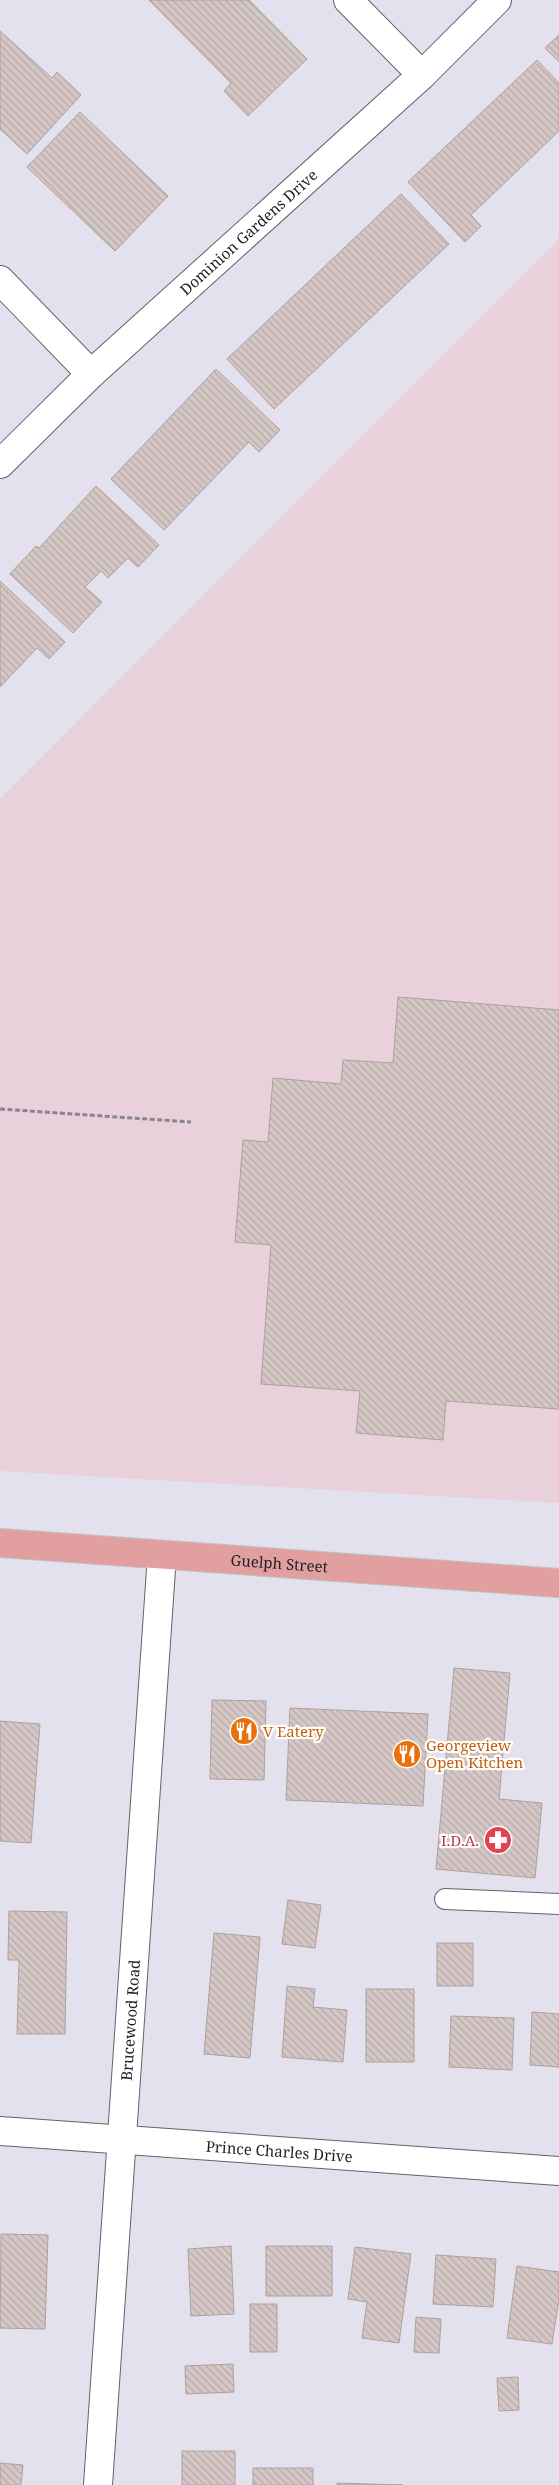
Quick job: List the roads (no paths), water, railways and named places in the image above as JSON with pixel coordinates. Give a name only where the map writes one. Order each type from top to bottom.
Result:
[{"type":"main road","name":"Guelph Street","points":[[0,1544],[559,1584]]},
{"type":"street","points":[[348,0],[422,75]]},
{"type":"street","name":"Dominion Gardens Drive","points":[[0,464],[92,374],[422,75],[497,0]]},
{"type":"street","points":[[0,280],[92,374]]},
{"type":"street","name":"Brucewood Road","points":[[98,2485],[162,1555]]},
{"type":"street","name":"Prince Charles Drive","points":[[0,2132],[559,2171]]},
{"type":"lane","points":[[445,1898],[559,1904]]},
{"type":"place","name":"V Eatery","points":[[244,1731]]},
{"type":"place","name":"Georgeview Open Kitchen","points":[[407,1754]]},
{"type":"place","name":"I.D.A.","points":[[498,1840]]}]
